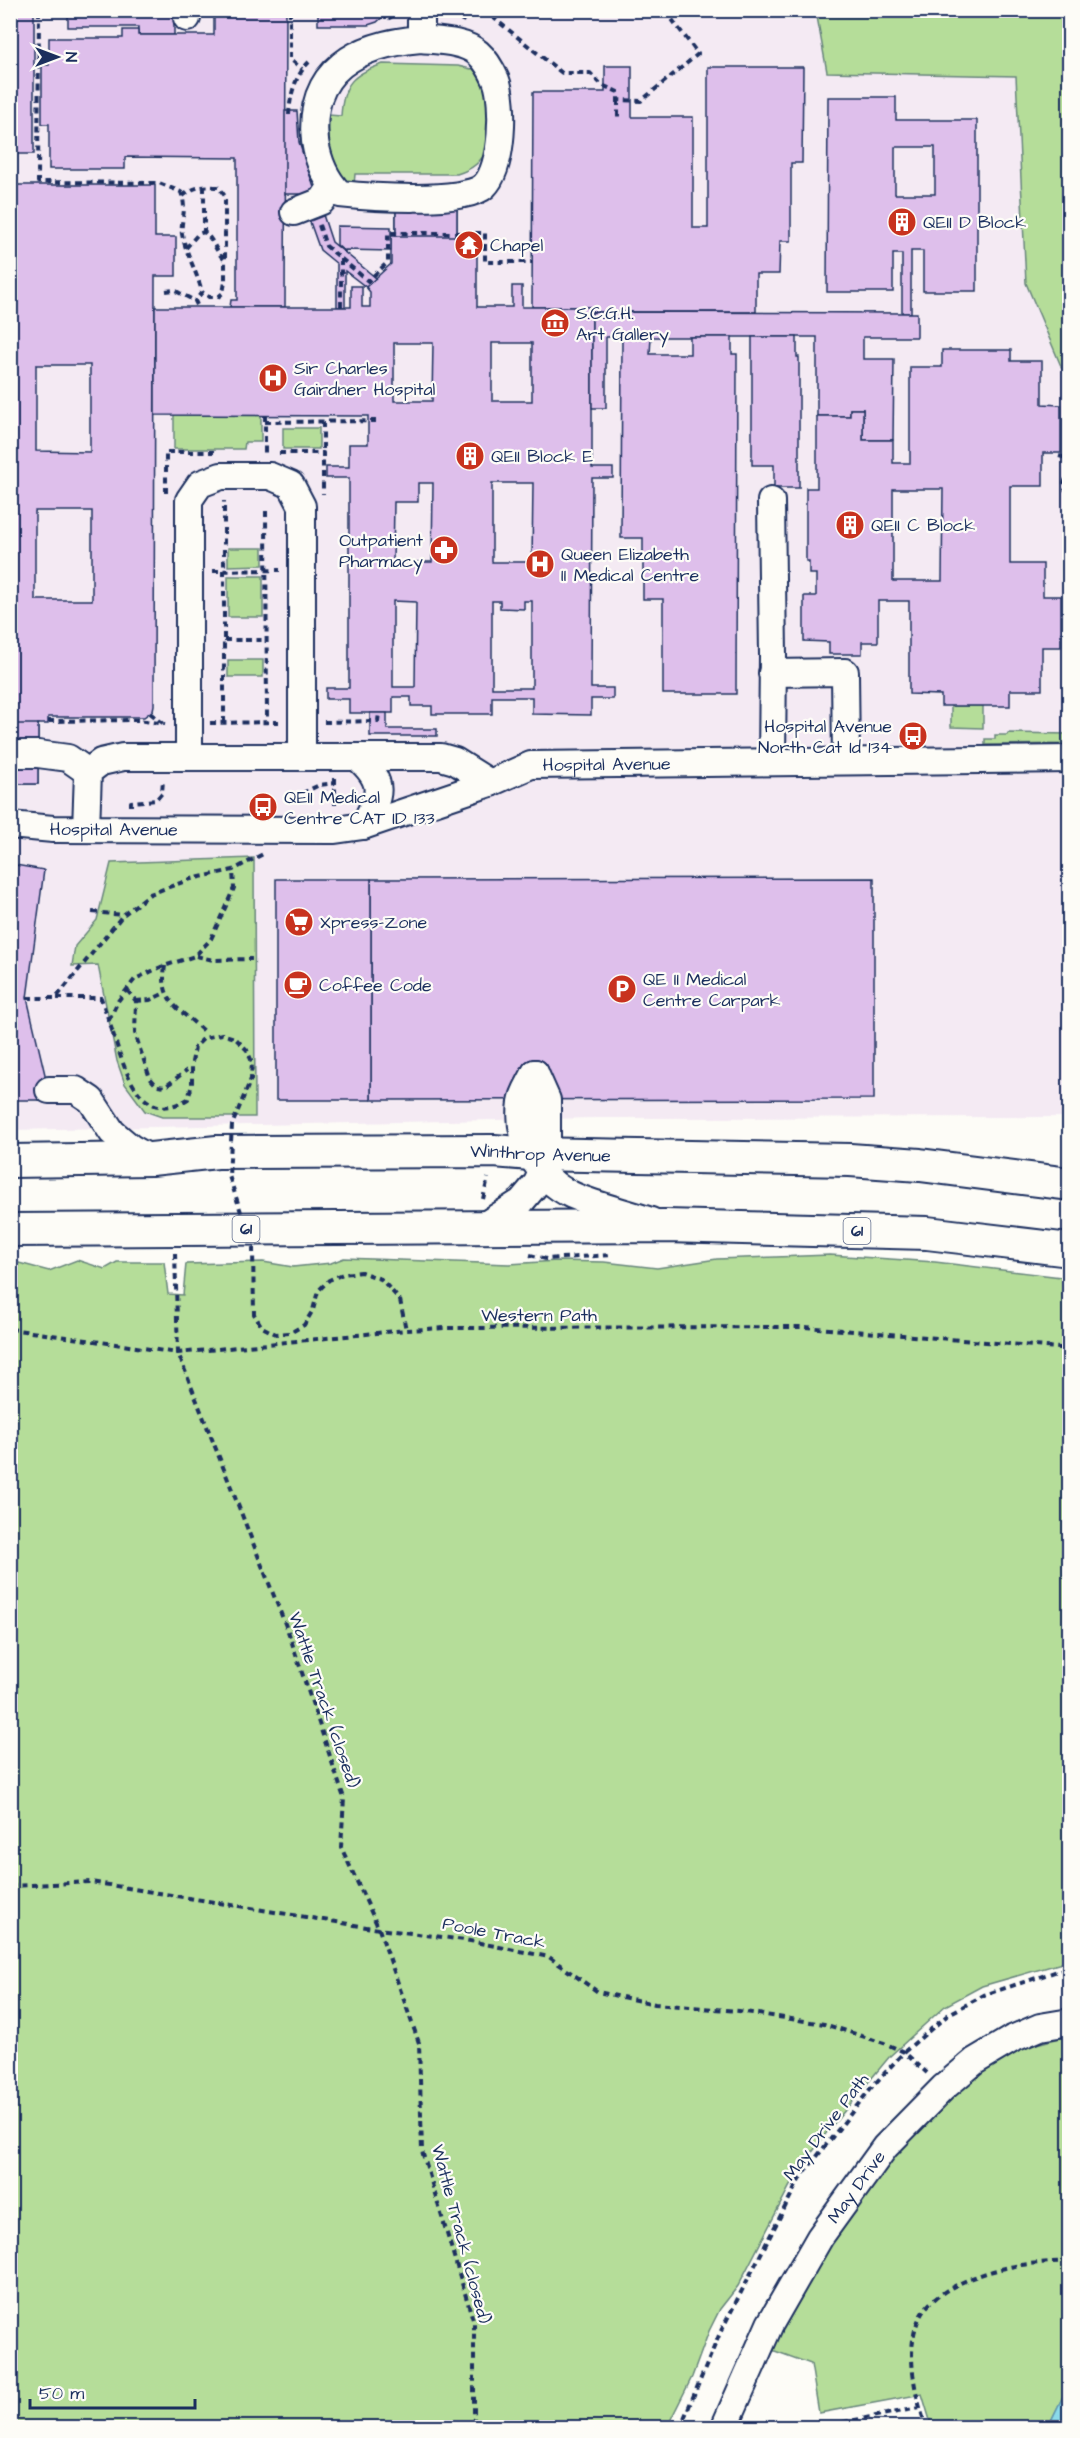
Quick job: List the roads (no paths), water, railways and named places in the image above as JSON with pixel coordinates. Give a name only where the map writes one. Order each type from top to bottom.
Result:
[{"type":"main road","name":"Winthrop Avenue","points":[[10,1161],[151,1159],[217,1152],[492,1159],[535,1152],[850,1160],[920,1165],[1070,1184]]},
{"type":"main road","name":"61","points":[[10,1230],[174,1228],[482,1216],[666,1226],[927,1233],[1070,1250]]},
{"type":"street","points":[[421,10],[421,39]]},
{"type":"street","points":[[421,39],[469,47],[484,60],[497,82],[500,121],[499,160],[484,187],[457,196],[372,198],[336,190],[317,153],[314,129],[316,102],[333,70],[369,50],[396,41],[421,39]]},
{"type":"street","points":[[294,212],[322,201],[336,190]]},
{"type":"street","points":[[189,757],[189,500],[200,484],[221,476],[270,476],[291,485],[302,506],[302,757]]},
{"type":"street","points":[[771,501],[772,762]]},
{"type":"street","points":[[772,673],[845,672],[846,761]]},
{"type":"street","points":[[10,754],[38,754],[68,758],[88,772]]},
{"type":"street","points":[[86,829],[88,772],[100,762],[123,757],[441,757],[455,761],[490,783]]},
{"type":"street","points":[[357,757],[370,769],[379,788],[377,802],[363,826]]},
{"type":"street","name":"Hospital Avenue","points":[[10,825],[86,829],[335,830],[363,826],[490,783],[531,765],[1070,759]]},
{"type":"street","points":[[49,1090],[76,1090],[91,1100],[112,1132],[131,1148],[151,1159]]},
{"type":"street","points":[[482,1216],[520,1202],[537,1183],[535,1152]]},
{"type":"street","points":[[535,1152],[556,1185],[571,1194],[666,1226]]},
{"type":"street","name":"May Drive","points":[[724,2427],[770,2324],[820,2237],[885,2147],[944,2088],[975,2061],[1012,2039],[1040,2027],[1070,2022]]},
{"type":"water","points":[[1069,2384],[1069,2427],[1048,2427]]},
{"type":"place","name":"QEII D Block","points":[[902,222]]},
{"type":"place","name":"Chapel","points":[[469,245]]},
{"type":"place","name":"S.C.G.H. Art Gallery","points":[[555,323]]},
{"type":"place","name":"Sir Charles Gairdner Hospital","points":[[273,378]]},
{"type":"place","name":"QEII Block E","points":[[470,456]]},
{"type":"place","name":"QEII C Block","points":[[850,525]]},
{"type":"place","name":"Outpatient Pharmacy","points":[[444,550]]},
{"type":"place","name":"Queen Elizabeth II Medical Centre","points":[[540,564]]},
{"type":"place","name":"Hospital Avenue North Cat Id 134","points":[[913,736]]},
{"type":"place","name":"QEII Medical Centre CAT ID 133","points":[[263,807]]},
{"type":"place","name":"Xpress-Zone","points":[[299,922]]},
{"type":"place","name":"Coffee Code","points":[[298,985]]},
{"type":"place","name":"QE II Medical Centre Carpark","points":[[622,989]]}]
